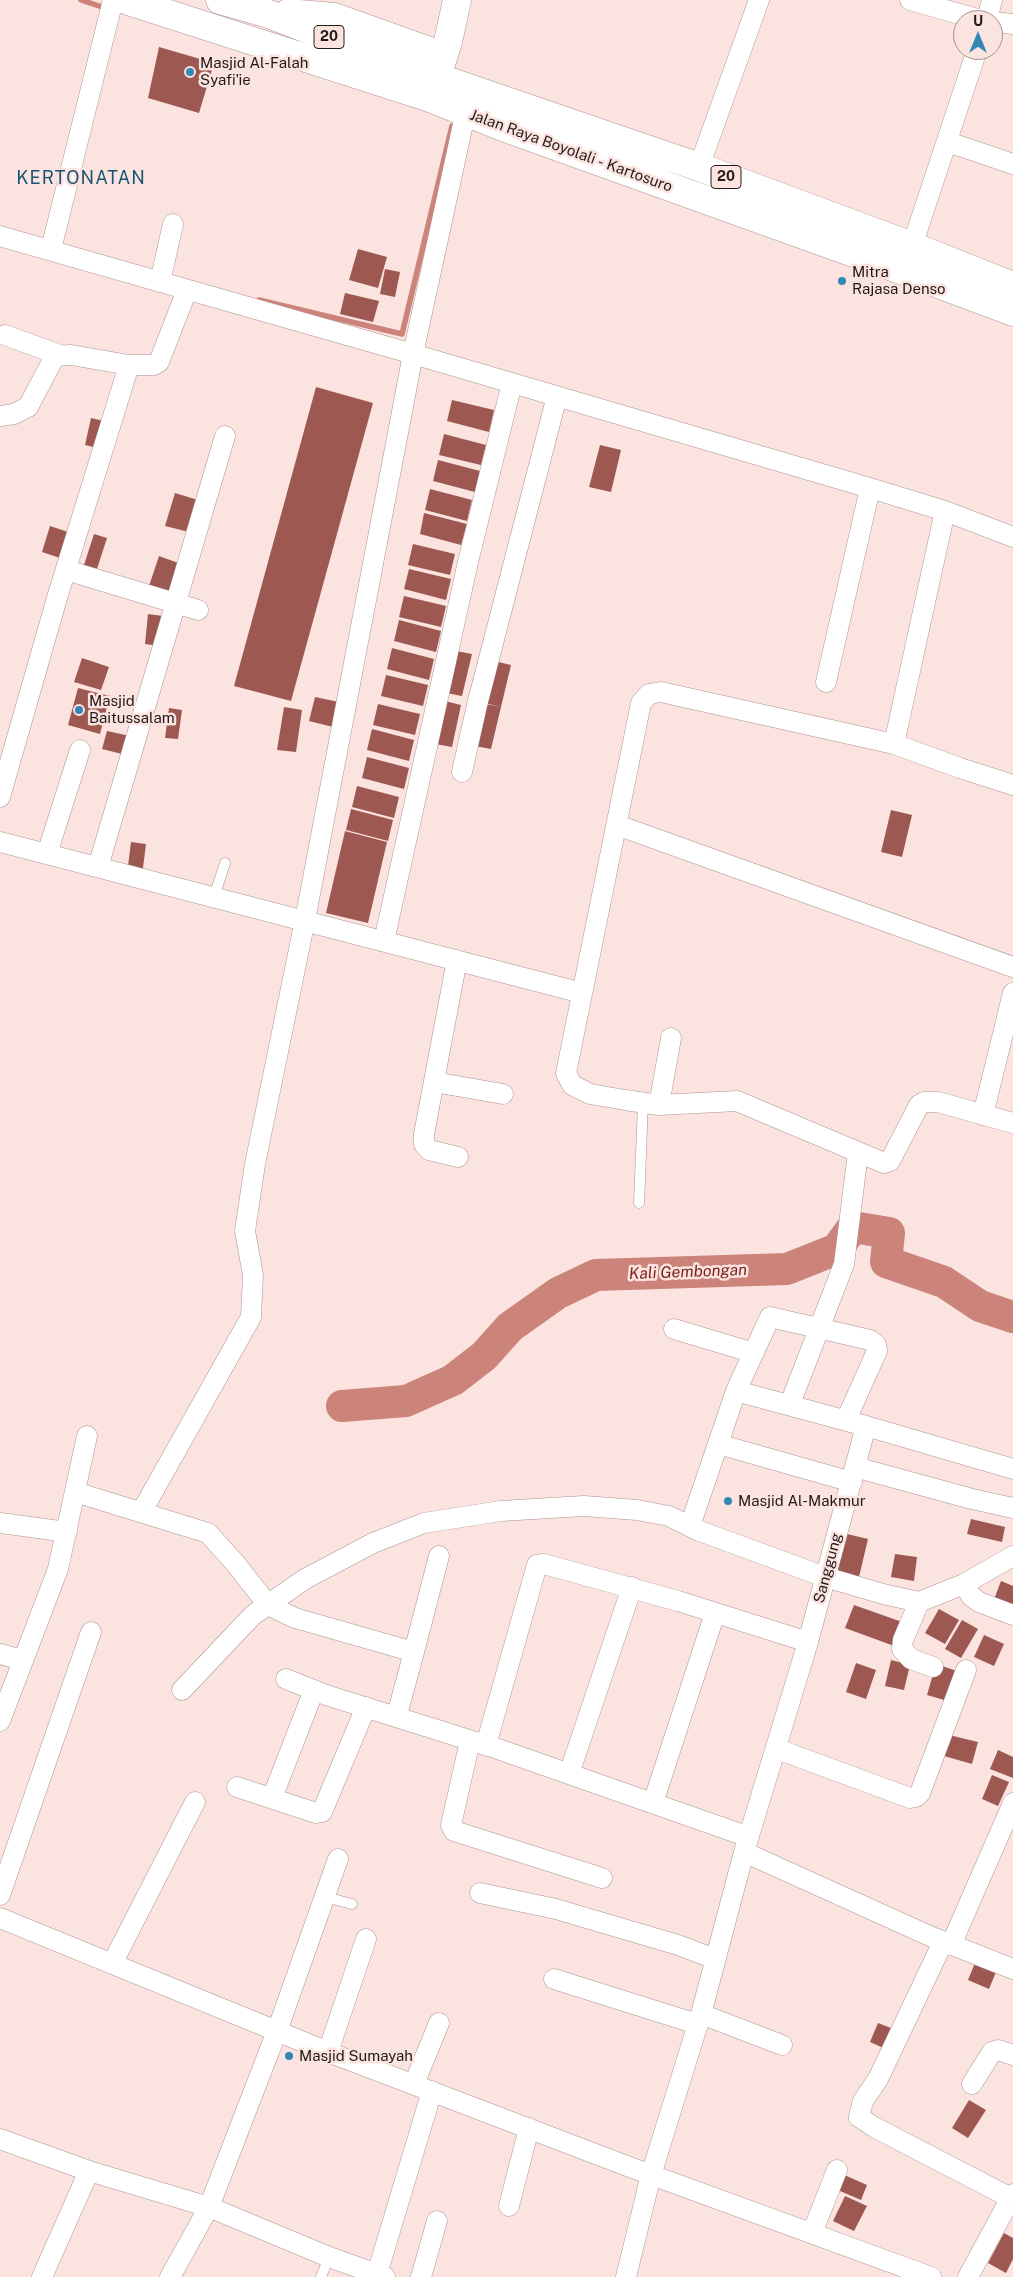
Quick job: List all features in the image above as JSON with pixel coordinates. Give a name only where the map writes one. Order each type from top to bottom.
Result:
[{"type":"main road","name":"Jalan Raya Boyolali - Kartosuro","points":[[125,0],[436,77],[468,100],[1013,312]]},
{"type":"main road","points":[[220,0],[266,13],[306,13],[334,17],[436,77],[456,0]]},
{"type":"main road","name":"Jalan Raya Boyolali - Kartosuro","points":[[468,100],[699,167],[912,246],[1013,286]]},
{"type":"street","points":[[51,249],[113,0]]},
{"type":"street","points":[[699,167],[759,0]]},
{"type":"street","points":[[910,0],[953,12]]},
{"type":"street","points":[[912,246],[974,60]]},
{"type":"street","points":[[142,1512],[251,1317],[253,1275],[245,1231],[246,1215],[305,920],[413,354],[468,100]]},
{"type":"street","points":[[948,142],[1013,164]]},
{"type":"street","points":[[161,277],[173,224]]},
{"type":"street","points":[[0,236],[161,277],[187,290],[870,488],[945,511],[1013,537]]},
{"type":"street","points":[[5,335],[60,354],[129,365],[154,366],[159,362],[187,290]]},
{"type":"street","points":[[0,416],[14,414],[28,407],[52,360],[60,354]]},
{"type":"street","points":[[0,797],[66,570],[129,365]]},
{"type":"street","points":[[384,941],[468,562],[512,383]]},
{"type":"street","points":[[462,772],[557,396]]},
{"type":"street","points":[[98,867],[175,602],[226,436]]},
{"type":"street","points":[[826,682],[870,488]]},
{"type":"street","points":[[894,744],[945,511]]},
{"type":"street","points":[[66,570],[198,610]]},
{"type":"street","points":[[1013,785],[894,744],[653,692],[644,697],[641,703],[567,1067],[568,1080],[590,1094],[651,1104],[737,1101],[884,1163],[888,1163],[919,1105],[924,1102],[934,1102],[1013,1123]]},
{"type":"street","points":[[47,854],[80,750]]},
{"type":"street","points":[[617,825],[1013,967]]},
{"type":"street","points":[[0,842],[582,993]]},
{"type":"street","points":[[457,960],[424,1134],[424,1144],[429,1150],[439,1154],[458,1157]]},
{"type":"street","points":[[983,1115],[1013,993]]},
{"type":"street","points":[[651,1104],[671,1038]]},
{"type":"street","points":[[434,1082],[503,1094]]},
{"type":"street","points":[[790,1404],[818,1327],[844,1264],[858,1153]]},
{"type":"street","points":[[690,1526],[736,1392],[771,1317],[870,1340],[877,1346],[846,1420]]},
{"type":"street","points":[[674,1328],[754,1354]]},
{"type":"street","points":[[736,1392],[790,1404],[1013,1469]]},
{"type":"street","name":"Sanggung","points":[[626,2277],[651,2175],[699,2019],[746,1845],[777,1749],[808,1642],[866,1426]]},
{"type":"street","points":[[0,1721],[58,1569],[87,1436]]},
{"type":"street","points":[[718,1444],[1013,1508]]},
{"type":"street","points":[[75,1492],[208,1533],[235,1563],[268,1605],[295,1618],[414,1652]]},
{"type":"street","points":[[182,1690],[253,1614],[305,1579],[356,1552],[424,1523],[501,1511],[584,1506],[637,1510],[669,1516],[690,1526],[825,1577],[883,1594],[919,1602],[964,1584],[1013,1556]]},
{"type":"street","points":[[0,1523],[67,1532]]},
{"type":"street","points":[[398,1715],[439,1556]]},
{"type":"street","points":[[602,1878],[454,1832],[451,1825],[537,1565],[544,1564],[632,1588],[808,1642]]},
{"type":"street","points":[[964,1584],[971,1596],[979,1602],[1013,1614]]},
{"type":"street","points":[[569,1774],[632,1588]]},
{"type":"street","points":[[919,1602],[903,1640],[902,1648],[905,1654],[912,1660],[933,1667]]},
{"type":"street","points":[[653,1803],[715,1613]]},
{"type":"street","points":[[0,1895],[90,1632]]},
{"type":"street","points":[[0,1654],[22,1660]]},
{"type":"street","points":[[777,1749],[910,1798],[916,1797],[920,1793],[966,1670]]},
{"type":"street","points":[[286,1679],[366,1707],[398,1715],[653,1803],[746,1845],[947,1943],[1013,1969]]},
{"type":"street","points":[[272,1798],[314,1690]]},
{"type":"street","points":[[237,1787],[316,1813],[323,1811],[366,1707]]},
{"type":"street","points":[[112,1964],[196,1802]]},
{"type":"street","points":[[968,2277],[1012,2196],[874,2128],[859,2116],[863,2101],[878,2078],[947,1943],[1013,1802]]},
{"type":"street","points":[[170,2277],[209,2207],[277,2032],[338,1859]]},
{"type":"street","points":[[480,1894],[556,1909],[678,1944],[715,1959]]},
{"type":"street","points":[[5,1919],[328,2052],[651,2175],[931,2277]]},
{"type":"street","points":[[328,2052],[366,1939]]},
{"type":"street","points":[[554,1980],[699,2019],[782,2044]]},
{"type":"street","points":[[414,2084],[439,2023]]},
{"type":"street","points":[[972,2084],[994,2050],[1013,2055]]},
{"type":"street","points":[[0,2139],[89,2171],[209,2207],[329,2257],[381,2276],[432,2091]]},
{"type":"street","points":[[509,2206],[529,2128]]},
{"type":"street","points":[[812,2233],[838,2170]]},
{"type":"street","points":[[42,2277],[89,2171]]},
{"type":"street","points":[[421,2277],[438,2221]]},
{"type":"lane","points":[[214,897],[225,863]]},
{"type":"lane","points":[[638,1203],[651,1104]]},
{"type":"lane","points":[[325,1896],[352,1904]]},
{"type":"lane","points":[[321,2277],[329,2257]]},
{"type":"building","points":[[159,47],[214,63],[199,113],[148,98]]},
{"type":"building","points":[[358,249],[387,257],[378,288],[349,280]]},
{"type":"building","points":[[385,269],[400,272],[395,297],[380,294]]},
{"type":"building","points":[[345,293],[379,301],[373,322],[340,314]]},
{"type":"building","points":[[316,387],[373,403],[291,701],[234,686]]},
{"type":"building","points":[[452,400],[494,410],[489,432],[447,421]]},
{"type":"building","points":[[91,418],[108,422],[102,449],[85,445]]},
{"type":"building","points":[[444,434],[486,445],[481,465],[439,455]]},
{"type":"building","points":[[600,445],[621,450],[611,492],[589,487]]},
{"type":"building","points":[[438,460],[480,471],[475,492],[433,481]]},
{"type":"building","points":[[430,489],[472,500],[467,521],[425,510]]},
{"type":"building","points":[[175,493],[198,500],[189,532],[165,526]]},
{"type":"building","points":[[424,513],[467,524],[461,545],[420,534]]},
{"type":"building","points":[[50,526],[71,533],[63,559],[42,552]]},
{"type":"building","points":[[94,534],[107,538],[97,569],[84,565]]},
{"type":"building","points":[[413,544],[455,554],[450,575],[408,565]]},
{"type":"building","points":[[159,556],[181,564],[171,596],[148,589]]},
{"type":"building","points":[[409,569],[451,579],[446,600],[404,589]]},
{"type":"building","points":[[404,596],[446,606],[441,627],[399,617]]},
{"type":"building","points":[[148,614],[163,616],[160,646],[145,644]]},
{"type":"building","points":[[399,620],[441,631],[436,652],[394,641]]},
{"type":"building","points":[[392,648],[434,659],[429,680],[387,669]]},
{"type":"building","points":[[451,650],[472,654],[462,696],[441,692]]},
{"type":"building","points":[[82,658],[109,667],[101,690],[74,682]]},
{"type":"building","points":[[490,660],[511,665],[501,707],[480,702]]},
{"type":"building","points":[[386,675],[428,685],[423,706],[381,696]]},
{"type":"building","points":[[78,688],[110,696],[100,734],[68,725]]},
{"type":"building","points":[[315,697],[339,702],[333,727],[309,721]]},
{"type":"building","points":[[441,700],[461,705],[452,747],[430,743]]},
{"type":"building","points":[[480,703],[501,707],[491,749],[469,745]]},
{"type":"building","points":[[378,704],[420,714],[415,735],[373,725]]},
{"type":"building","points":[[284,707],[302,710],[296,752],[277,750]]},
{"type":"building","points":[[169,708],[182,710],[178,739],[165,738]]},
{"type":"building","points":[[372,729],[414,740],[409,761],[367,750]]},
{"type":"building","points":[[107,731],[130,736],[126,755],[102,749]]},
{"type":"building","points":[[367,757],[409,768],[404,789],[362,778]]},
{"type":"building","points":[[357,786],[399,797],[394,818],[352,807]]},
{"type":"building","points":[[351,809],[393,820],[388,841],[346,830]]},
{"type":"building","points":[[891,810],[912,815],[902,857],[881,852]]},
{"type":"building","points":[[345,831],[387,842],[368,923],[326,913]]},
{"type":"building","points":[[131,842],[146,844],[142,876],[127,874]]},
{"type":"building","points":[[971,1519],[1005,1527],[1002,1542],[967,1534]]},
{"type":"building","points":[[847,1534],[868,1539],[859,1577],[837,1572]]},
{"type":"building","points":[[895,1554],[917,1557],[914,1581],[891,1577]]},
{"type":"building","points":[[1001,1581],[1013,1586],[1013,1610],[993,1602]]},
{"type":"building","points":[[854,1605],[905,1623],[897,1647],[845,1628]]},
{"type":"building","points":[[939,1609],[959,1620],[945,1644],[925,1633]]},
{"type":"building","points":[[962,1620],[978,1629],[961,1658],[945,1649]]},
{"type":"building","points":[[984,1635],[1004,1644],[994,1666],[974,1657]]},
{"type":"building","points":[[891,1660],[910,1665],[904,1690],[885,1686]]},
{"type":"building","points":[[856,1663],[876,1670],[866,1699],[846,1692]]},
{"type":"building","points":[[936,1664],[960,1672],[951,1702],[927,1695]]},
{"type":"building","points":[[949,1735],[978,1742],[972,1764],[944,1756]]},
{"type":"building","points":[[998,1750],[1013,1757],[1013,1778],[990,1769]]},
{"type":"building","points":[[992,1775],[1009,1782],[998,1806],[982,1799]]},
{"type":"building","points":[[975,1963],[996,1972],[989,1989],[968,1980]]},
{"type":"building","points":[[878,2023],[896,2030],[888,2050],[870,2042]]},
{"type":"building","points":[[969,2100],[986,2110],[968,2138],[952,2128]]},
{"type":"building","points":[[840,2173],[867,2185],[861,2200],[833,2188]]},
{"type":"building","points":[[845,2196],[867,2206],[854,2231],[833,2221]]},
{"type":"building","points":[[1004,2233],[1013,2238],[1013,2259],[1006,2273],[988,2263]]},
{"type":"waterway","points":[[81,0],[105,8]]},
{"type":"waterway","points":[[259,300],[402,334],[452,126]]},
{"type":"waterway","name":"Kali Gembongan","points":[[342,1406],[406,1401],[453,1380],[484,1356],[510,1327],[558,1293],[596,1275],[787,1269],[837,1249],[853,1227],[889,1233],[886,1262],[944,1282],[980,1306],[1013,1317]]},
{"type":"place","name":"Masjid Al-Falah Syafi'ie","points":[[190,72]]},
{"type":"place","name":"Mitra Rajasa Denso","points":[[842,281]]},
{"type":"place","name":"Masjid Baitussalam","points":[[79,710]]},
{"type":"place","name":"Masjid Al-Makmur","points":[[728,1501]]},
{"type":"place","name":"Masjid Sumayah","points":[[289,2056]]},
{"type":"district","name":"KERTONATAN","points":[[81,178]]}]
